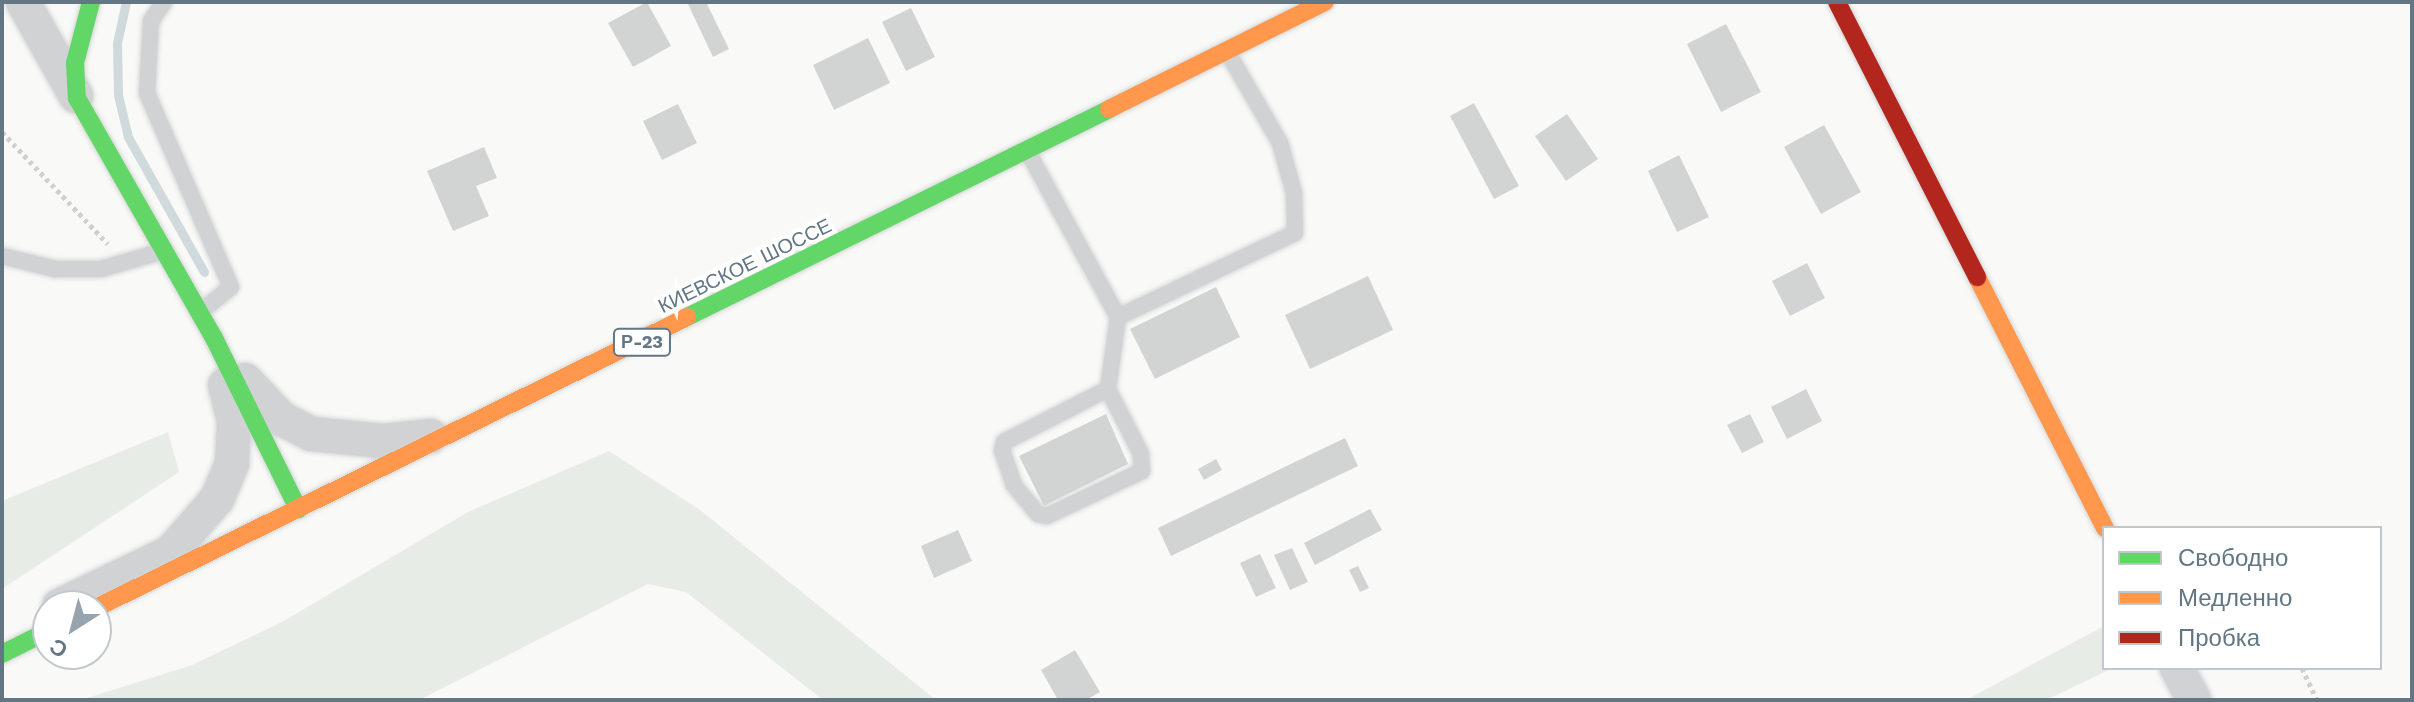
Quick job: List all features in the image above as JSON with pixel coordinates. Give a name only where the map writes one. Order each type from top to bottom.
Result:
[{"type":"main road","points":[[91,2],[75,63],[77,98],[206,325],[298,509]]},
{"type":"main road","name":"КИЕВСКОЕ ШОССЕ","points":[[112,600],[1325,2]]},
{"type":"main road","points":[[1837,2],[2104,526]]},
{"type":"main road","points":[[2,654],[32,639]]},
{"type":"street","points":[[23,2],[77,98]]},
{"type":"street","points":[[206,325],[256,395],[282,419],[311,434],[384,441],[455,433]]},
{"type":"street","points":[[92,590],[171,552],[217,499],[232,463],[234,421],[206,325]]},
{"type":"street","points":[[2,637],[32,621]]},
{"type":"street","points":[[2178,670],[2194,700]]},
{"type":"lane","points":[[164,2],[151,21],[147,93],[231,287],[206,325]]},
{"type":"lane","points":[[1118,317],[1295,233],[1294,193],[1280,143],[1227,51]]},
{"type":"lane","points":[[1028,151],[1118,317],[1108,389],[1141,454],[1142,471],[1047,516],[1038,514],[1014,485],[1002,451],[1004,442],[1108,389]]},
{"type":"lane","points":[[2,256],[55,269],[101,269],[166,251]]},
{"type":"path","points":[[2,132],[125,262]]},
{"type":"path","points":[[2303,670],[2317,700]]},
{"type":"shaded area","points":[[168,432],[179,472],[2,589],[2,501]]},
{"type":"shaded area","points":[[609,451],[700,510],[936,700],[823,700],[686,592],[648,584],[419,700],[81,700],[192,665],[282,622],[468,512]]},
{"type":"shaded area","points":[[2102,627],[2102,670],[2109,670],[2046,700],[1966,700]]},
{"type":"building","points":[[647,2],[671,46],[633,67],[608,23]]},
{"type":"building","points":[[687,2],[706,2],[729,49],[713,57]]},
{"type":"building","points":[[911,8],[935,57],[906,71],[882,22]]},
{"type":"building","points":[[1726,24],[1761,92],[1721,112],[1687,44]]},
{"type":"building","points":[[868,38],[890,83],[834,110],[813,65]]},
{"type":"building","points":[[1474,103],[1519,186],[1494,199],[1450,116]]},
{"type":"building","points":[[678,104],[697,143],[662,160],[643,121]]},
{"type":"building","points":[[1567,114],[1598,159],[1566,181],[1535,136]]},
{"type":"building","points":[[1824,125],[1861,192],[1821,214],[1784,147]]},
{"type":"building","points":[[484,147],[497,178],[476,186],[489,216],[453,231],[427,171]]},
{"type":"building","points":[[1679,155],[1709,217],[1677,232],[1648,171]]},
{"type":"building","points":[[1807,263],[1825,298],[1790,316],[1772,281]]},
{"type":"building","points":[[1368,276],[1393,330],[1310,369],[1285,315]]},
{"type":"building","points":[[1216,287],[1240,337],[1155,379],[1130,329]]},
{"type":"building","points":[[1806,389],[1822,421],[1787,439],[1771,407]]},
{"type":"building","points":[[1106,414],[1128,464],[1044,506],[1019,456]]},
{"type":"building","points":[[1750,414],[1764,442],[1742,453],[1727,425]]},
{"type":"building","points":[[1345,438],[1358,466],[1171,556],[1158,528]]},
{"type":"building","points":[[1216,459],[1222,470],[1204,480],[1198,469]]},
{"type":"building","points":[[1370,509],[1382,530],[1315,565],[1304,543]]},
{"type":"building","points":[[958,530],[972,561],[934,578],[921,546]]},
{"type":"building","points":[[1292,548],[1308,582],[1290,590],[1274,555]]},
{"type":"building","points":[[1260,554],[1276,588],[1256,597],[1240,563]]},
{"type":"building","points":[[1358,566],[1369,588],[1360,592],[1349,570]]},
{"type":"building","points":[[1075,650],[1100,692],[1086,700],[1058,700],[1041,670]]},
{"type":"waterway","points":[[126,2],[117,43],[118,95],[128,137],[204,272]]},
{"type":"traffic: fast","points":[[91,2],[75,63],[77,98],[214,338],[298,509]]},
{"type":"traffic: fast","points":[[687,317],[1109,109]]},
{"type":"traffic: fast","points":[[2,654],[32,639]]},
{"type":"traffic: slow","points":[[1109,109],[1325,2]]},
{"type":"traffic: slow","points":[[1977,277],[2104,526]]},
{"type":"traffic: slow","points":[[112,600],[687,317]]},
{"type":"traffic: jam","points":[[1837,2],[1977,277]]}]
